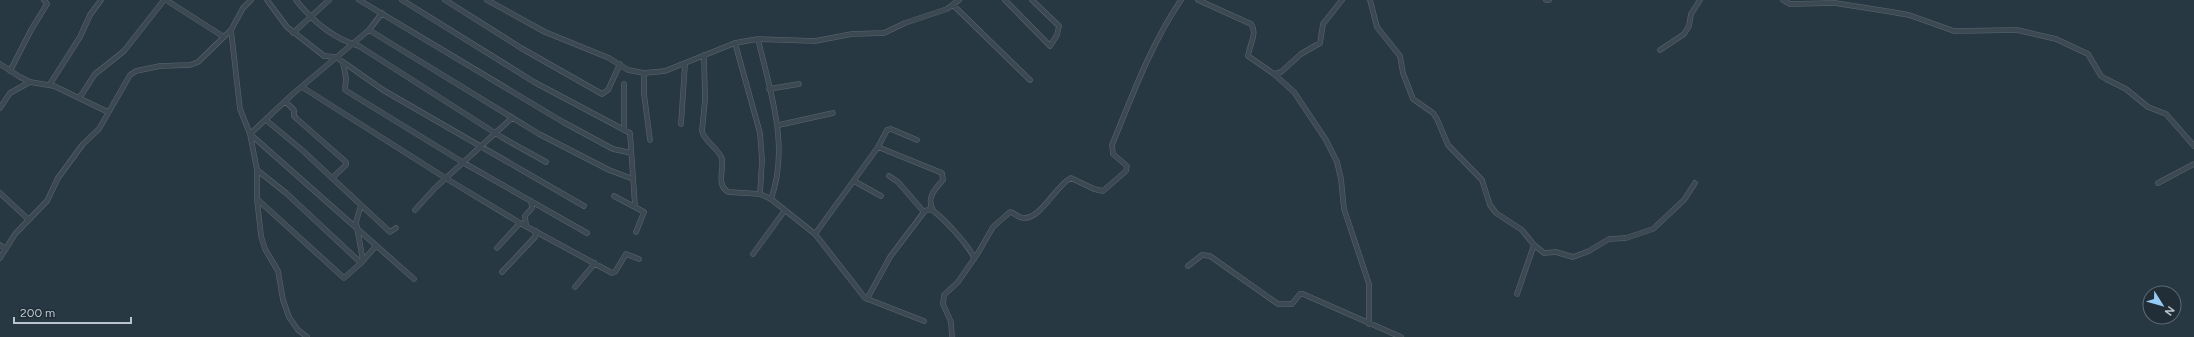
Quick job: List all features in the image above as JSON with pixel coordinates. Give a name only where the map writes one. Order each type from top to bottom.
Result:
[{"type":"street","points":[[10,71],[28,34],[47,5],[44,0]]},
{"type":"street","points":[[50,84],[80,37],[90,15],[102,0]]},
{"type":"street","points":[[80,97],[95,74],[124,51],[165,0],[224,37]]},
{"type":"street","points":[[0,258],[13,236],[47,201],[57,180],[83,144],[99,129],[133,72],[160,66],[193,64],[198,62],[231,30],[243,8],[250,0],[257,0]]},
{"type":"street","points":[[267,0],[293,33],[324,56],[336,57],[383,90],[480,148],[584,206]]},
{"type":"street","points":[[296,0],[309,17],[320,26],[352,44],[359,46],[497,134],[546,162]]},
{"type":"street","points":[[293,33],[329,0]]},
{"type":"street","points":[[359,0],[563,122],[613,149],[631,153]]},
{"type":"street","points":[[402,0],[534,82],[631,135],[635,206]]},
{"type":"street","points":[[445,0],[527,51],[602,94],[608,90],[620,64]]},
{"type":"street","points":[[487,0],[545,32],[609,58],[632,72],[644,73],[665,71],[735,43],[758,39],[815,41],[852,34],[884,33],[953,5],[959,0]]},
{"type":"street","points":[[1005,0],[1050,46],[1057,35],[1059,26],[1032,0]]},
{"type":"street","points":[[952,337],[951,322],[943,300],[946,292],[958,282],[974,259],[990,231],[1006,213],[1012,213],[1022,218],[1028,218],[1049,200],[1067,180],[1071,178],[1094,190],[1103,191],[1126,170],[1127,166],[1113,154],[1112,145],[1135,88],[1167,23],[1181,0]]},
{"type":"street","points":[[1198,0],[1251,24],[1254,30],[1254,35],[1248,56],[1274,74],[1294,92],[1326,140],[1339,170],[1344,209],[1370,284],[1369,324]]},
{"type":"street","points":[[1274,74],[1281,72],[1301,54],[1320,43],[1323,24],[1342,0]]},
{"type":"street","points":[[1375,0],[1370,0],[1378,27],[1400,56],[1403,73],[1413,99],[1433,113],[1448,145],[1482,180],[1490,205],[1496,213],[1522,230],[1534,246],[1544,253],[1556,252],[1573,256],[1589,251],[1609,239],[1621,239],[1653,229],[1694,189],[1695,184]]},
{"type":"street","points":[[1660,50],[1684,34],[1689,26],[1692,14],[1700,0]]},
{"type":"street","points":[[1783,0],[1790,4],[1835,3],[1909,15],[1954,31],[2017,30],[2056,39],[2088,54],[2101,76],[2126,89],[2148,107],[2166,114],[2194,146]]},
{"type":"street","points":[[953,5],[1030,80]]},
{"type":"street","points":[[250,134],[295,92],[369,30],[382,13]]},
{"type":"street","points":[[231,30],[240,109],[250,134],[257,170],[257,199],[265,249],[278,271],[283,300],[289,317],[298,330],[307,337]]},
{"type":"street","points":[[369,30],[508,114],[512,118],[582,157],[622,176],[634,179]]},
{"type":"street","points":[[758,39],[779,125],[780,138],[777,177],[771,199]]},
{"type":"street","points":[[735,43],[760,133],[762,160],[760,194]]},
{"type":"street","points":[[704,55],[705,100],[702,131],[721,157],[722,186],[728,192],[760,194],[771,199],[815,234],[844,273],[866,299],[924,321]]},
{"type":"street","points":[[343,63],[346,78],[345,90],[464,163],[587,233]]},
{"type":"street","points":[[0,64],[30,82],[50,84],[80,97],[108,112]]},
{"type":"street","points":[[681,124],[685,64]]},
{"type":"street","points":[[644,73],[644,94],[650,140]]},
{"type":"street","points":[[0,108],[10,93],[30,82]]},
{"type":"street","points":[[624,84],[624,130]]},
{"type":"street","points":[[770,89],[799,84]]},
{"type":"street","points":[[302,87],[447,179],[595,264],[613,273],[626,254],[639,259]]},
{"type":"street","points":[[286,102],[294,110],[294,116],[297,120],[346,162],[346,165],[332,178]]},
{"type":"street","points":[[779,125],[833,114]]},
{"type":"street","points":[[415,210],[435,188],[497,134],[512,118]]},
{"type":"street","points":[[266,120],[390,232],[396,228]]},
{"type":"street","points":[[815,234],[878,147],[889,129],[917,140]]},
{"type":"street","points":[[250,134],[375,247],[414,279]]},
{"type":"street","points":[[878,147],[942,173],[943,180],[931,196],[930,203],[933,210],[942,216],[955,234],[972,251],[974,259]]},
{"type":"street","points":[[2158,183],[2194,164]]},
{"type":"street","points":[[257,170],[286,193],[353,257],[362,262]]},
{"type":"street","points":[[888,176],[898,182],[924,212]]},
{"type":"street","points":[[854,181],[882,196]]},
{"type":"street","points":[[0,192],[28,219]]},
{"type":"street","points":[[614,196],[635,206],[644,214],[636,232]]},
{"type":"street","points":[[257,199],[344,278],[362,262],[375,247]]},
{"type":"street","points":[[526,225],[525,216],[532,208],[531,201]]},
{"type":"street","points":[[361,205],[357,219],[357,231],[362,262]]},
{"type":"street","points":[[866,299],[890,257],[924,212],[929,209],[933,210]]},
{"type":"street","points":[[753,254],[785,210]]},
{"type":"street","points":[[497,248],[520,222]]},
{"type":"street","points":[[502,272],[535,237],[536,231]]},
{"type":"street","points":[[0,244],[6,249]]},
{"type":"street","points":[[1517,294],[1534,246]]},
{"type":"street","points":[[353,257],[360,247]]},
{"type":"street","points":[[1188,266],[1198,257],[1206,254],[1221,262],[1278,304],[1292,304],[1301,293],[1401,337]]},
{"type":"street","points":[[575,287],[595,264]]}]
